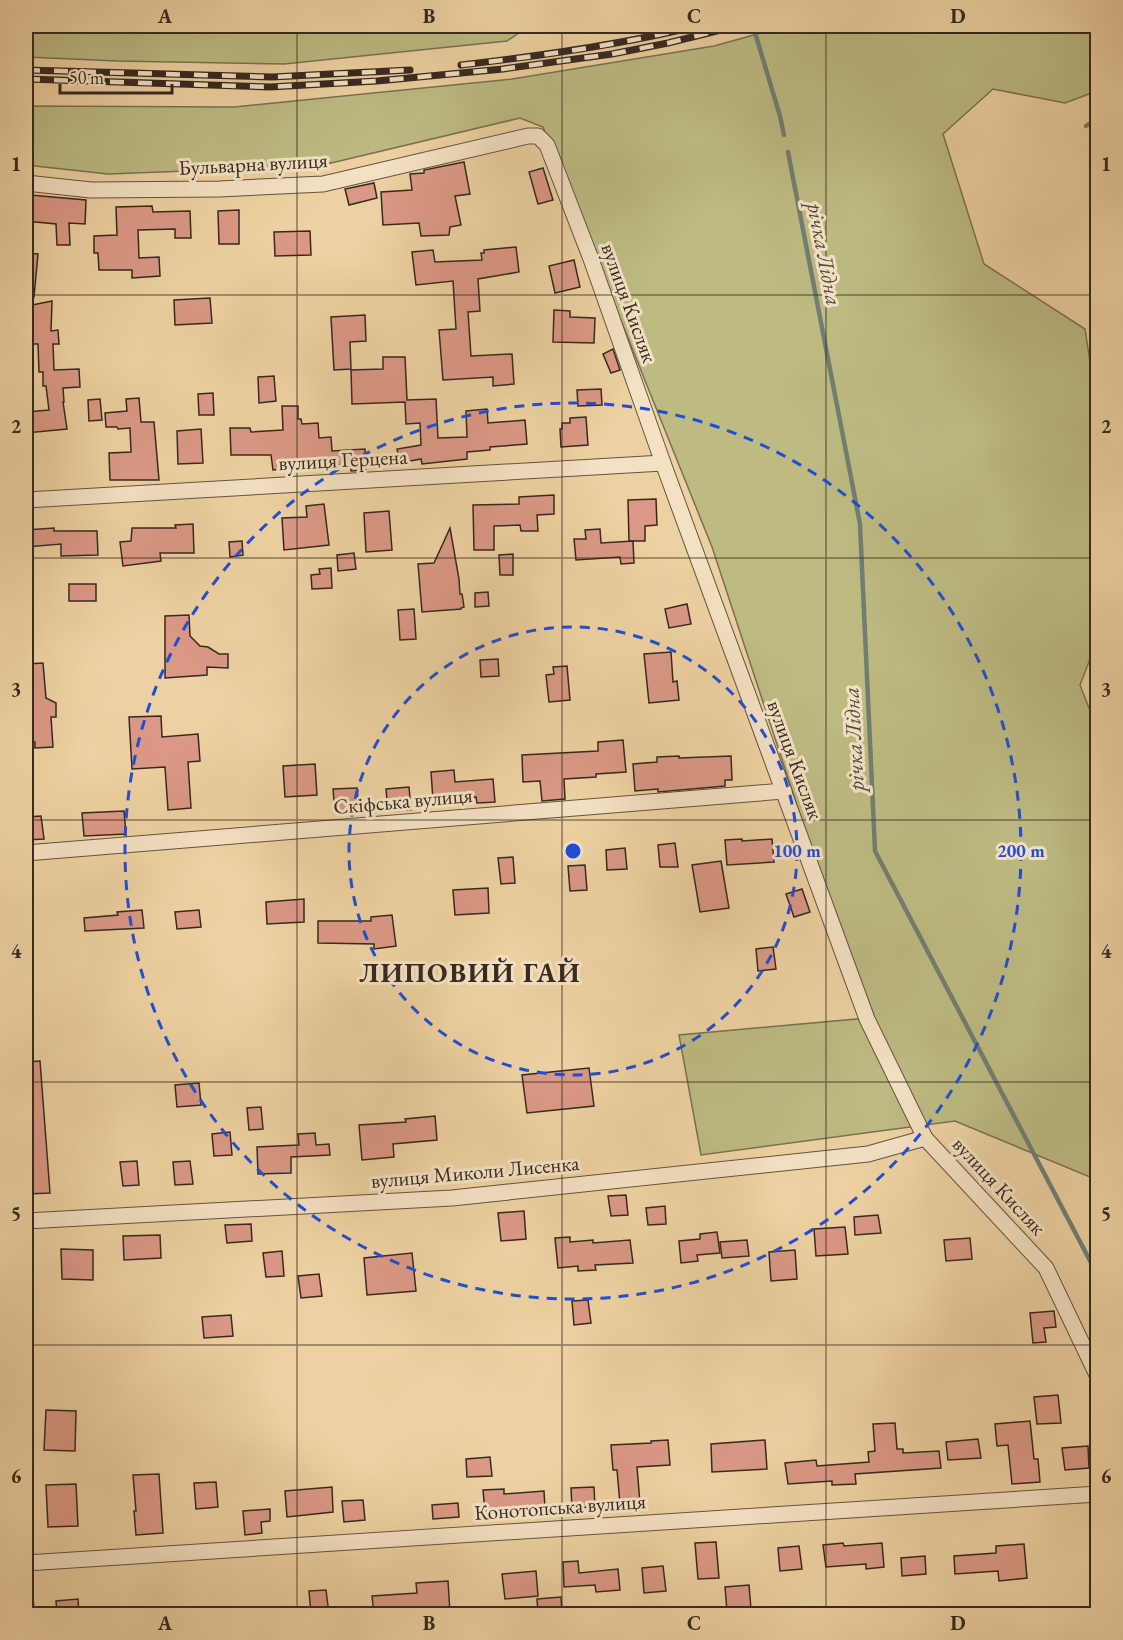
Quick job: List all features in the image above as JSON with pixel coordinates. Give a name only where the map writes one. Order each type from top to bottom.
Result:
[{"type":"street","name":"Бульварна вулиця","points":[[26,183],[91,190],[219,189],[323,184],[528,136],[538,136],[547,145]]},
{"type":"street","name":"вулиця Кисляк","points":[[547,145],[591,259],[663,463],[867,1019],[925,1138],[1046,1268],[1098,1377]]},
{"type":"street","name":"вулиця Герцена","points":[[26,500],[663,463]]},
{"type":"street","name":"Скіфська вулиця","points":[[26,853],[784,791]]},
{"type":"street","name":"вулиця Миколи Лисенка","points":[[26,1221],[452,1198],[868,1154],[925,1138]]},
{"type":"street","name":"Конотопська вулиця","points":[[26,1563],[1098,1494]]},
{"type":"street","points":[[26,1604],[26,1614]]},
{"type":"shaded area","points":[[26,26],[529,26],[507,41],[284,64],[26,57]]},
{"type":"shaded area","points":[[786,26],[1097,26],[1097,91],[1065,103],[993,89],[943,134],[984,264],[1085,329],[1098,414],[1097,641],[1080,685],[1098,731],[1097,1180],[955,1121],[701,1155],[679,1035],[867,1018],[712,547],[543,127],[520,118],[306,169],[108,174],[26,165],[26,106],[234,107],[512,79],[714,46]]},
{"type":"building","points":[[464,162],[470,194],[455,196],[461,225],[450,227],[449,235],[421,236],[419,223],[383,225],[381,192],[412,190],[410,174],[424,173],[424,170]]},
{"type":"building","points":[[543,168],[553,200],[538,204],[529,172]]},
{"type":"building","points":[[374,183],[377,198],[349,205],[345,189]]},
{"type":"building","points":[[30,195],[86,200],[85,224],[69,223],[70,245],[57,245],[56,224],[26,221]]},
{"type":"building","points":[[152,206],[153,212],[190,211],[191,238],[175,238],[175,229],[138,230],[139,258],[159,257],[160,276],[132,278],[132,270],[99,270],[98,253],[94,253],[94,236],[117,235],[116,207]]},
{"type":"building","points":[[239,210],[239,244],[219,244],[218,211]]},
{"type":"building","points":[[310,231],[311,255],[275,256],[274,232]]},
{"type":"building","points":[[516,247],[519,272],[478,279],[480,311],[468,312],[471,356],[512,354],[514,384],[493,386],[493,377],[443,380],[439,330],[456,329],[453,281],[416,285],[412,252],[433,250],[435,262],[482,260],[481,253],[484,253],[484,250]]},
{"type":"building","points":[[26,253],[38,254],[34,297],[26,297]]},
{"type":"building","points":[[574,260],[580,287],[555,293],[549,266]]},
{"type":"building","points":[[210,298],[212,323],[175,325],[174,300]]},
{"type":"building","points":[[52,301],[51,331],[58,330],[59,344],[53,344],[54,370],[79,369],[80,387],[63,388],[67,429],[26,433],[26,412],[49,410],[46,386],[43,386],[43,372],[39,372],[38,344],[31,344],[32,319],[27,319],[27,306]]},
{"type":"building","points":[[554,310],[570,311],[570,317],[595,318],[594,343],[553,342]]},
{"type":"building","points":[[365,315],[366,341],[350,342],[351,369],[334,370],[331,317]]},
{"type":"building","points":[[613,349],[620,370],[611,373],[603,354]]},
{"type":"building","points":[[383,357],[405,357],[407,400],[436,399],[438,438],[467,437],[466,411],[487,409],[488,423],[525,420],[527,444],[490,447],[490,450],[467,452],[467,459],[422,464],[421,459],[400,463],[397,449],[421,445],[420,423],[406,424],[405,402],[352,404],[351,370],[383,369]]},
{"type":"building","points":[[274,376],[276,401],[259,403],[258,377]]},
{"type":"building","points":[[601,389],[602,405],[578,406],[577,390]]},
{"type":"building","points":[[213,393],[214,415],[199,415],[198,394]]},
{"type":"building","points":[[139,398],[141,422],[154,422],[159,480],[110,480],[109,453],[131,452],[130,428],[106,427],[105,413],[127,411],[126,399]]},
{"type":"building","points":[[100,399],[102,420],[89,421],[88,400]]},
{"type":"building","points":[[282,406],[298,406],[298,419],[301,419],[302,424],[318,423],[319,438],[331,437],[332,451],[365,449],[366,470],[351,471],[351,464],[273,470],[271,455],[231,455],[230,428],[250,428],[251,432],[283,430]]},
{"type":"building","points":[[586,417],[588,445],[561,447],[562,423],[570,423],[570,418]]},
{"type":"building","points":[[201,429],[203,463],[178,464],[177,431]]},
{"type":"building","points":[[554,495],[554,514],[537,515],[538,531],[521,531],[520,525],[494,526],[494,550],[474,550],[473,505],[519,504],[519,497]]},
{"type":"building","points":[[656,499],[657,525],[645,526],[645,541],[629,541],[628,500]]},
{"type":"building","points":[[324,504],[329,545],[284,550],[282,518],[307,517],[306,506]]},
{"type":"building","points":[[389,511],[392,550],[366,552],[364,513]]},
{"type":"building","points":[[193,524],[194,553],[160,553],[161,561],[123,566],[120,542],[131,541],[132,528],[176,528],[175,525]]},
{"type":"building","points":[[54,528],[54,531],[97,531],[98,555],[61,556],[61,544],[26,547],[26,530]]},
{"type":"building","points":[[450,528],[464,607],[422,612],[418,564],[434,563]]},
{"type":"building","points":[[600,529],[601,543],[633,541],[634,563],[621,564],[620,557],[576,560],[574,539],[586,539],[585,530]]},
{"type":"building","points":[[242,541],[243,555],[230,557],[229,542]]},
{"type":"building","points":[[354,553],[356,569],[338,571],[337,555]]},
{"type":"building","points":[[513,554],[513,575],[500,575],[499,555]]},
{"type":"building","points":[[331,568],[332,588],[312,589],[311,575],[320,574],[319,569]]},
{"type":"building","points":[[69,584],[96,584],[96,601],[69,601]]},
{"type":"building","points":[[488,592],[489,606],[475,607],[475,593]]},
{"type":"building","points":[[687,604],[691,624],[669,628],[665,609]]},
{"type":"building","points":[[414,609],[416,639],[400,640],[398,610]]},
{"type":"building","points":[[189,615],[190,636],[200,646],[208,647],[219,654],[228,654],[228,668],[207,667],[207,675],[165,678],[165,616]]},
{"type":"building","points":[[671,652],[673,682],[677,681],[679,700],[649,703],[644,654]]},
{"type":"building","points":[[498,659],[499,676],[481,677],[480,660]]},
{"type":"building","points":[[43,663],[46,698],[56,703],[56,717],[51,717],[53,747],[35,748],[35,742],[26,742],[26,706],[31,706],[27,664]]},
{"type":"building","points":[[567,666],[570,700],[549,702],[546,675],[554,674],[553,667]]},
{"type":"building","points":[[161,716],[162,737],[198,734],[200,761],[188,762],[191,808],[168,810],[165,767],[132,769],[129,717]]},
{"type":"building","points":[[623,740],[626,772],[564,779],[565,799],[542,801],[540,781],[523,782],[522,755],[598,751],[598,742]]},
{"type":"building","points":[[679,756],[679,758],[731,756],[732,780],[725,780],[725,786],[658,792],[658,789],[635,791],[633,764],[657,762],[657,757]]},
{"type":"building","points":[[315,764],[317,795],[285,797],[283,766]]},
{"type":"building","points":[[454,770],[455,782],[493,779],[495,802],[477,803],[476,797],[433,800],[431,772]]},
{"type":"building","points":[[409,787],[411,810],[388,811],[386,789]]},
{"type":"building","points":[[357,788],[359,810],[335,812],[333,789]]},
{"type":"building","points":[[124,811],[126,834],[84,836],[82,813]]},
{"type":"building","points":[[41,816],[44,839],[26,840],[26,817]]},
{"type":"building","points":[[742,839],[742,841],[772,839],[774,862],[727,865],[725,840]]},
{"type":"building","points":[[675,843],[678,867],[660,867],[658,845]]},
{"type":"building","points":[[625,848],[627,869],[607,870],[606,850]]},
{"type":"building","points":[[513,857],[515,883],[501,884],[498,858]]},
{"type":"building","points":[[721,861],[729,908],[700,912],[692,865]]},
{"type":"building","points":[[585,865],[587,890],[570,891],[568,866]]},
{"type":"building","points":[[488,888],[489,913],[455,915],[453,890]]},
{"type":"building","points":[[802,889],[810,912],[794,917],[786,894]]},
{"type":"building","points":[[304,899],[304,922],[267,924],[266,902]]},
{"type":"building","points":[[142,910],[144,928],[85,931],[84,918]]},
{"type":"building","points":[[199,910],[201,927],[177,929],[175,912]]},
{"type":"building","points":[[392,915],[396,946],[374,949],[374,944],[318,943],[318,921],[371,921],[371,917]]},
{"type":"building","points":[[773,947],[776,969],[758,971],[756,949]]},
{"type":"building","points":[[40,1061],[50,1193],[26,1194],[26,1062]]},
{"type":"building","points":[[589,1068],[594,1106],[527,1113],[522,1075]]},
{"type":"building","points":[[199,1083],[201,1105],[177,1107],[175,1085]]},
{"type":"building","points":[[261,1107],[263,1129],[249,1130],[247,1108]]},
{"type":"building","points":[[435,1116],[437,1140],[393,1144],[394,1157],[362,1160],[359,1125],[406,1122],[405,1119]]},
{"type":"building","points":[[230,1132],[232,1155],[214,1156],[212,1134]]},
{"type":"building","points":[[315,1133],[316,1145],[329,1144],[330,1155],[291,1157],[291,1173],[258,1174],[257,1147],[299,1145],[298,1134]]},
{"type":"building","points":[[137,1161],[139,1185],[123,1186],[120,1162]]},
{"type":"building","points":[[190,1161],[193,1184],[175,1185],[173,1162]]},
{"type":"building","points":[[626,1195],[628,1215],[611,1216],[608,1196]]},
{"type":"building","points":[[665,1206],[666,1224],[648,1225],[646,1208]]},
{"type":"building","points":[[524,1211],[526,1239],[501,1241],[498,1213]]},
{"type":"building","points":[[878,1215],[881,1233],[855,1235],[854,1217]]},
{"type":"building","points":[[251,1224],[252,1241],[227,1243],[225,1225]]},
{"type":"building","points":[[845,1227],[848,1254],[816,1256],[814,1229]]},
{"type":"building","points":[[717,1232],[720,1253],[697,1255],[698,1261],[681,1263],[679,1241],[700,1239],[700,1234]]},
{"type":"building","points":[[160,1235],[161,1258],[124,1260],[123,1236]]},
{"type":"building","points":[[570,1237],[570,1242],[630,1240],[633,1263],[595,1265],[596,1270],[578,1271],[578,1266],[558,1268],[555,1238]]},
{"type":"building","points":[[970,1238],[972,1259],[946,1261],[944,1240]]},
{"type":"building","points":[[747,1240],[749,1256],[722,1258],[720,1242]]},
{"type":"building","points":[[61,1249],[93,1250],[93,1280],[62,1279]]},
{"type":"building","points":[[795,1250],[797,1279],[771,1281],[769,1252]]},
{"type":"building","points":[[282,1251],[284,1276],[266,1277],[263,1253]]},
{"type":"building","points":[[412,1253],[416,1291],[367,1295],[364,1258]]},
{"type":"building","points":[[319,1274],[322,1296],[301,1298],[298,1276]]},
{"type":"building","points":[[588,1300],[591,1323],[574,1325],[572,1301]]},
{"type":"building","points":[[1054,1311],[1056,1327],[1044,1328],[1046,1342],[1033,1343],[1030,1313]]},
{"type":"building","points":[[231,1315],[233,1336],[204,1338],[202,1317]]},
{"type":"building","points":[[1058,1395],[1061,1423],[1037,1424],[1034,1397]]},
{"type":"building","points":[[46,1410],[76,1411],[75,1451],[44,1450]]},
{"type":"building","points":[[1030,1421],[1034,1459],[1038,1459],[1040,1482],[1012,1484],[1008,1445],[997,1446],[995,1424]]},
{"type":"building","points":[[895,1423],[897,1449],[903,1449],[903,1453],[939,1451],[941,1468],[855,1474],[856,1484],[832,1485],[832,1481],[788,1484],[785,1463],[816,1460],[817,1466],[869,1462],[868,1452],[875,1451],[873,1424]]},
{"type":"building","points":[[978,1439],[981,1458],[948,1460],[946,1442]]},
{"type":"building","points":[[668,1440],[670,1465],[637,1467],[640,1503],[620,1504],[617,1470],[613,1470],[611,1445]]},
{"type":"building","points":[[765,1440],[767,1469],[712,1472],[711,1444]]},
{"type":"building","points":[[1088,1446],[1089,1468],[1065,1470],[1062,1448]]},
{"type":"building","points":[[490,1457],[492,1476],[467,1477],[466,1459]]},
{"type":"building","points":[[159,1474],[163,1533],[136,1535],[133,1475]]},
{"type":"building","points":[[216,1482],[218,1507],[196,1509],[194,1483]]},
{"type":"building","points":[[76,1484],[78,1526],[48,1527],[46,1485]]},
{"type":"building","points":[[332,1487],[333,1512],[287,1517],[285,1491]]},
{"type":"building","points":[[594,1487],[595,1507],[572,1508],[571,1488]]},
{"type":"building","points":[[504,1489],[504,1494],[544,1491],[545,1508],[485,1511],[483,1490]]},
{"type":"building","points":[[363,1500],[365,1520],[344,1522],[342,1501]]},
{"type":"building","points":[[458,1503],[459,1517],[433,1519],[432,1505]]},
{"type":"building","points":[[270,1509],[270,1521],[261,1522],[262,1533],[245,1535],[243,1511]]},
{"type":"building","points":[[716,1542],[719,1578],[698,1579],[695,1543]]},
{"type":"building","points":[[843,1543],[844,1546],[882,1543],[884,1567],[866,1569],[866,1564],[826,1567],[823,1545]]},
{"type":"building","points":[[1024,1544],[1027,1578],[999,1581],[998,1571],[955,1574],[954,1556],[996,1553],[996,1546]]},
{"type":"building","points":[[799,1546],[802,1569],[780,1571],[778,1548]]},
{"type":"building","points":[[925,1556],[926,1574],[902,1576],[901,1558]]},
{"type":"building","points":[[578,1561],[579,1573],[618,1569],[620,1590],[596,1592],[595,1585],[564,1587],[563,1562]]},
{"type":"building","points":[[663,1566],[666,1591],[644,1593],[642,1568]]},
{"type":"building","points":[[536,1571],[538,1596],[505,1599],[502,1574]]},
{"type":"building","points":[[448,1581],[450,1613],[374,1614],[372,1596],[417,1593],[416,1583]]},
{"type":"building","points":[[749,1585],[751,1609],[727,1611],[725,1587]]},
{"type":"building","points":[[326,1590],[329,1614],[311,1614],[309,1591]]},
{"type":"building","points":[[561,1597],[562,1614],[538,1614],[537,1599]]},
{"type":"building","points":[[78,1599],[79,1614],[57,1614],[56,1601]]},
{"type":"waterway","name":"річка Лідна","points":[[756,36],[784,135]]},
{"type":"waterway","points":[[1086,126],[1098,118]]},
{"type":"waterway","name":"річка Лідна","points":[[788,152],[860,524],[875,851],[1098,1276]]},
{"type":"railway","points":[[461,65],[580,49],[697,26]]},
{"type":"railway","points":[[26,79],[270,87],[377,81],[503,69],[612,54],[737,26]]},
{"type":"railway","points":[[26,70],[272,77],[410,70]]},
{"type":"district","name":"ЛИПОВИЙ ГАЙ","points":[[470,973]]}]
